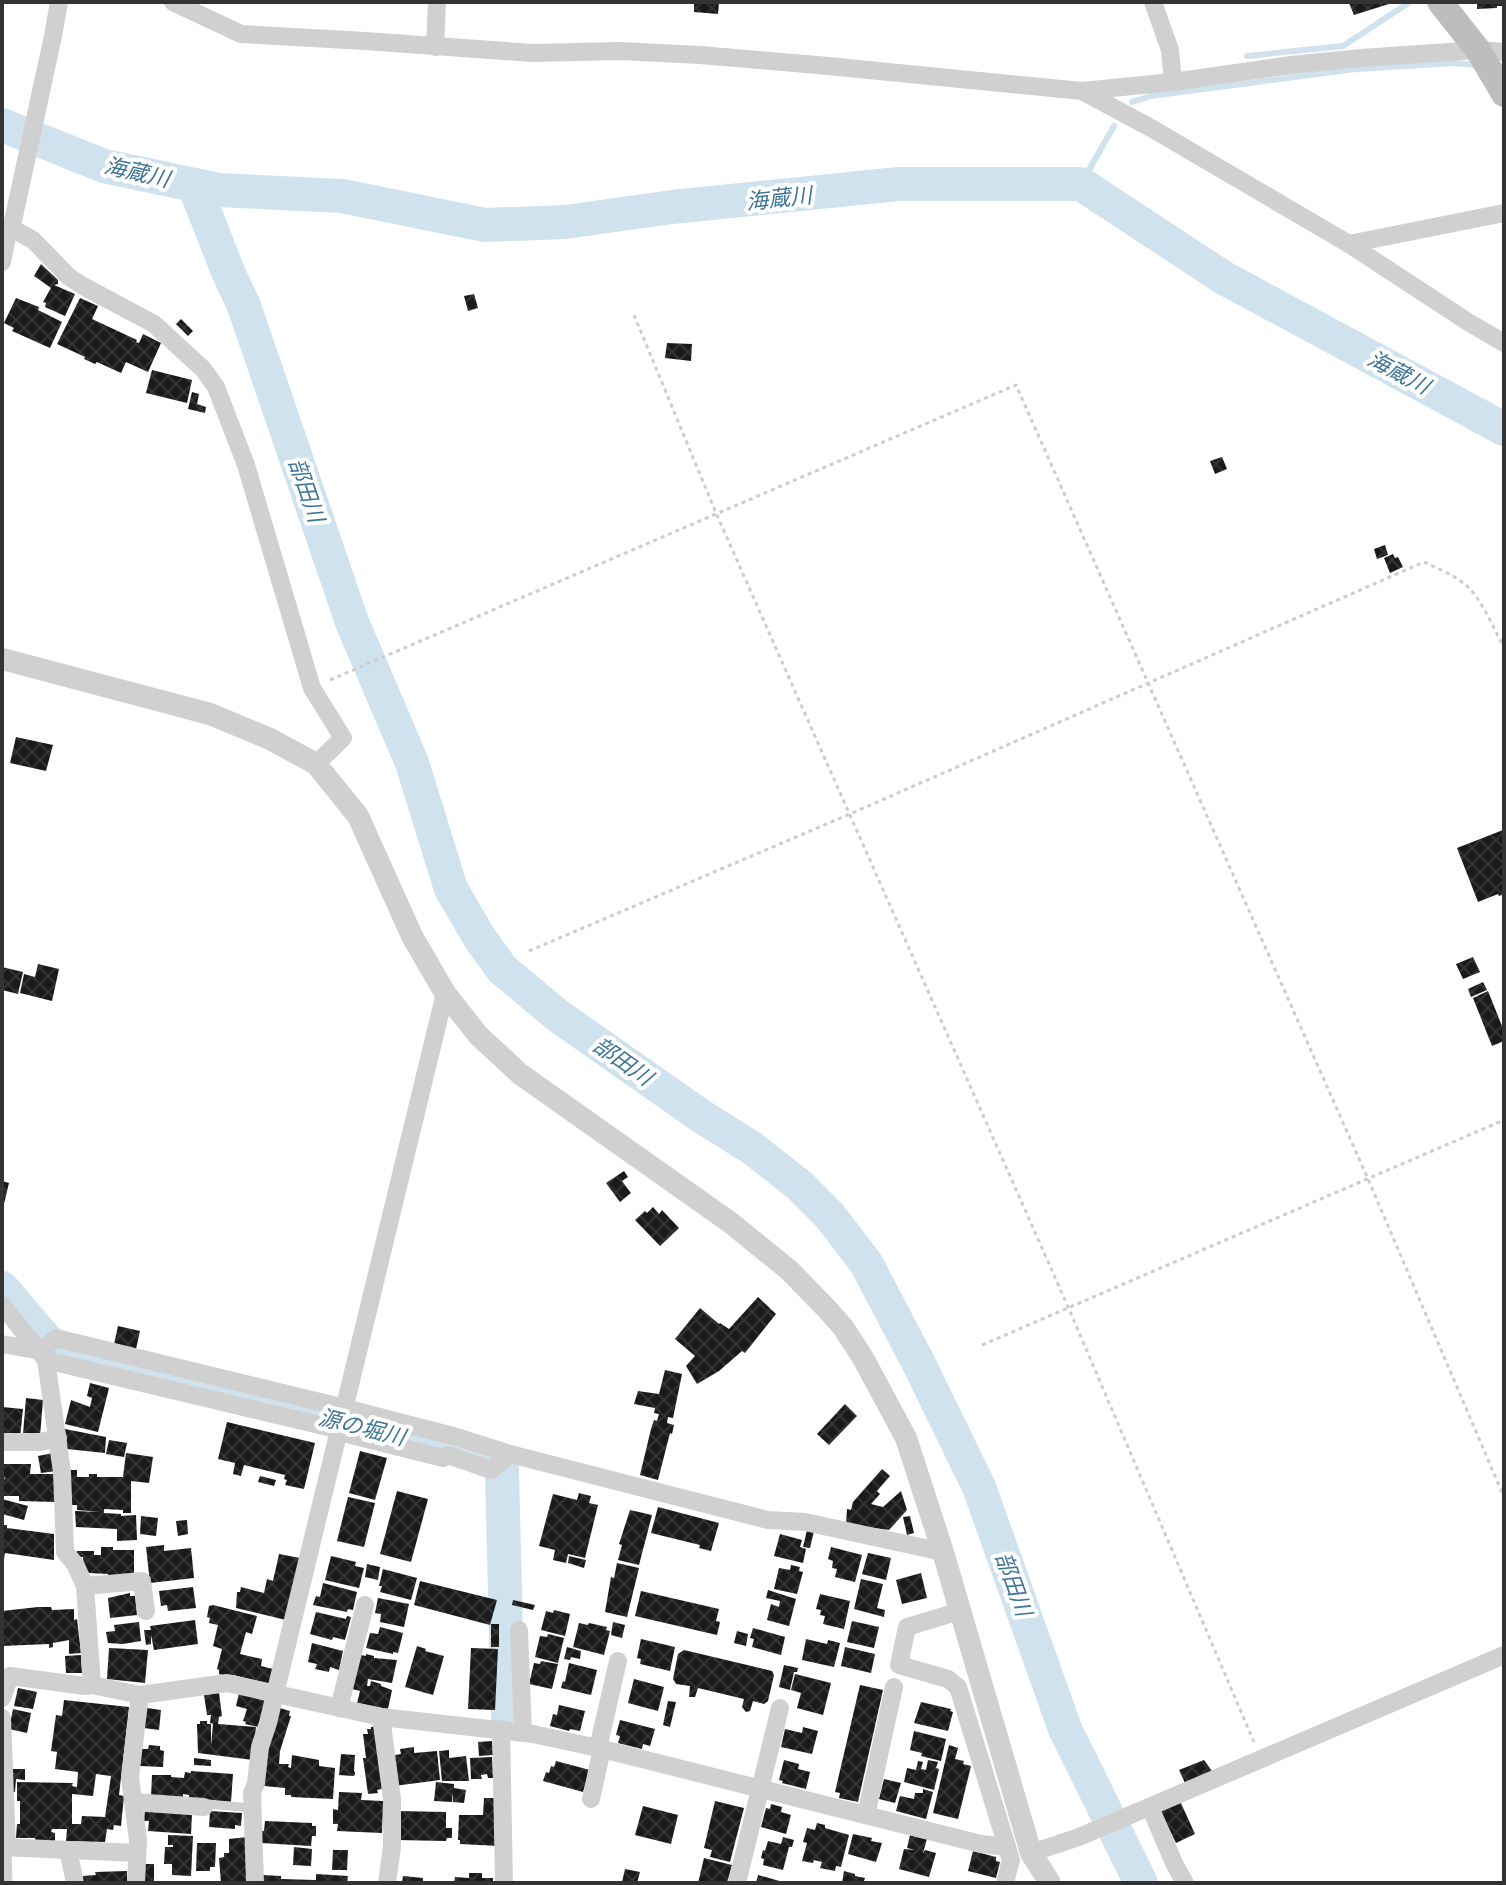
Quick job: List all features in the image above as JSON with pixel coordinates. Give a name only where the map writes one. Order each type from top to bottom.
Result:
[{"type":"main road","points":[[1440,2],[1488,52],[1502,90]]},
{"type":"street","points":[[2,262],[59,2]]},
{"type":"street","points":[[173,2],[241,34],[533,53],[620,51],[700,55],[1082,91],[1291,65],[1488,52]]},
{"type":"street","points":[[435,47],[437,2]]},
{"type":"street","points":[[1153,2],[1170,50],[1173,82]]},
{"type":"street","points":[[1082,91],[1349,244],[1504,343]]},
{"type":"street","points":[[1349,244],[1504,213]]},
{"type":"street","points":[[11,224],[33,240],[69,277],[154,324],[203,369],[216,387],[246,465],[312,688],[343,738],[316,764]]},
{"type":"street","points":[[2,659],[210,714],[270,739],[316,764],[358,816],[412,936],[445,993],[478,1035],[520,1074],[731,1223],[789,1270],[843,1327],[906,1438],[943,1552],[1031,1853],[1050,1883]]},
{"type":"street","points":[[255,1883],[251,1808],[260,1747],[445,993]]},
{"type":"street","points":[[2,1305],[46,1350],[62,1472],[65,1552],[75,1564],[85,1586],[92,1685]]},
{"type":"street","points":[[2,1344],[46,1350],[342,1422],[443,1458],[448,1455],[491,1470],[510,1454]]},
{"type":"street","points":[[342,1422],[457,1437],[510,1454],[768,1520],[805,1522],[943,1552]]},
{"type":"street","points":[[2,1442],[41,1442],[58,1438]]},
{"type":"street","points":[[85,1586],[142,1581],[146,1611]]},
{"type":"street","points":[[339,1708],[365,1605]]},
{"type":"street","points":[[960,1611],[907,1627],[899,1665],[948,1679],[958,1687],[1011,1860],[1005,1883]]},
{"type":"street","points":[[519,1630],[523,1732]]},
{"type":"street","points":[[1031,1853],[1079,1837],[1504,1655]]},
{"type":"street","points":[[591,1799],[618,1661]]},
{"type":"street","points":[[2,1698],[10,1676],[92,1685],[140,1695],[227,1683],[381,1717],[523,1732],[981,1844],[1007,1847]]},
{"type":"street","points":[[866,1815],[894,1687]]},
{"type":"street","points":[[136,1883],[138,1840],[130,1777],[140,1695]]},
{"type":"street","points":[[737,1883],[780,1708]]},
{"type":"street","points":[[381,1717],[392,1799],[392,1847],[387,1883]]},
{"type":"street","points":[[2,1718],[4,1847],[137,1853]]},
{"type":"street","points":[[501,1729],[504,1883]]},
{"type":"street","points":[[133,1802],[204,1807]]},
{"type":"street","points":[[1142,1810],[1185,1883]]},
{"type":"street","points":[[68,1850],[75,1883]]},
{"type":"lane","points":[[204,1807],[208,1804],[251,1808]]},
{"type":"lane","points":[[4,1847],[8,1883]]},
{"type":"path","points":[[634,315],[716,513],[1069,1309],[1261,1760]]},
{"type":"path","points":[[333,679],[1016,385],[1368,1179],[1504,1497]]},
{"type":"path","points":[[529,951],[1424,562],[1468,587],[1504,647]]},
{"type":"path","points":[[982,1345],[1504,1120]]},
{"type":"building","points":[[694,2],[719,2],[718,14],[694,12]]},
{"type":"building","points":[[1351,2],[1392,2],[1392,3],[1354,15]]},
{"type":"building","points":[[1477,2],[1504,2],[1504,6],[1477,9]]},
{"type":"building","points":[[41,264],[58,280],[58,284],[54,285],[75,294],[65,316],[45,307],[46,303],[43,302],[51,288],[34,276]]},
{"type":"building","points":[[474,294],[478,308],[468,311],[464,296]]},
{"type":"building","points":[[16,298],[39,307],[38,310],[62,322],[50,348],[12,331],[14,328],[4,323]]},
{"type":"building","points":[[80,298],[98,306],[92,319],[136,342],[139,343],[143,334],[161,343],[148,372],[126,362],[121,373],[97,362],[95,364],[57,344]]},
{"type":"building","points":[[181,319],[193,331],[188,336],[176,324]]},
{"type":"building","points":[[667,343],[692,344],[691,361],[665,358]]},
{"type":"building","points":[[152,370],[192,380],[187,403],[146,393]]},
{"type":"building","points":[[192,392],[199,394],[197,404],[206,407],[205,413],[188,409]]},
{"type":"building","points":[[1222,457],[1227,469],[1215,474],[1210,461]]},
{"type":"building","points":[[1385,545],[1388,555],[1377,559],[1374,549]]},
{"type":"building","points":[[1393,554],[1403,567],[1390,573],[1384,558]]},
{"type":"building","points":[[16,737],[53,745],[46,771],[10,763]]},
{"type":"building","points":[[1503,830],[1504,894],[1478,902],[1457,848]]},
{"type":"building","points":[[1473,957],[1480,972],[1463,979],[1456,964]]},
{"type":"building","points":[[38,964],[59,969],[52,1001],[20,993],[24,974],[35,977]]},
{"type":"building","points":[[2,967],[23,972],[18,994],[2,990]]},
{"type":"building","points":[[1483,982],[1487,990],[1471,997],[1468,989]]},
{"type":"building","points":[[1488,991],[1504,1031],[1504,1041],[1492,1046],[1473,998]]},
{"type":"building","points":[[624,1171],[628,1177],[622,1181],[631,1193],[620,1202],[606,1183]]},
{"type":"building","points":[[2,1181],[9,1183],[3,1208],[2,1208]]},
{"type":"building","points":[[653,1207],[659,1214],[662,1210],[679,1228],[660,1246],[635,1220]]},
{"type":"building","points":[[758,1297],[776,1314],[745,1353],[742,1351],[719,1371],[697,1384],[686,1366],[695,1356],[675,1339],[700,1308],[729,1329]]},
{"type":"building","points":[[118,1326],[140,1331],[136,1349],[114,1344]]},
{"type":"building","points":[[665,1370],[682,1374],[673,1418],[668,1417],[667,1423],[674,1425],[658,1480],[640,1475],[651,1429],[659,1414],[654,1413],[655,1408],[634,1404],[638,1391],[659,1394]]},
{"type":"building","points":[[90,1383],[109,1388],[98,1432],[65,1424],[71,1400],[90,1407],[92,1398],[87,1396]]},
{"type":"building","points":[[26,1398],[43,1400],[40,1436],[23,1434]]},
{"type":"building","points":[[845,1404],[857,1416],[829,1445],[817,1434]]},
{"type":"building","points":[[2,1407],[23,1409],[20,1437],[2,1435]]},
{"type":"building","points":[[227,1422],[315,1443],[304,1489],[285,1485],[285,1475],[244,1465],[241,1476],[233,1474],[235,1463],[218,1459]]},
{"type":"building","points":[[65,1429],[106,1437],[105,1453],[67,1449]]},
{"type":"building","points":[[109,1440],[127,1443],[124,1457],[106,1454]]},
{"type":"building","points":[[360,1451],[387,1458],[375,1500],[349,1493]]},
{"type":"building","points":[[53,1453],[56,1471],[41,1473],[38,1456]]},
{"type":"building","points":[[126,1453],[153,1457],[149,1483],[131,1481],[131,1513],[104,1509],[104,1513],[136,1515],[137,1540],[117,1541],[117,1529],[76,1527],[75,1511],[101,1512],[77,1510],[77,1505],[71,1505],[70,1470],[77,1470],[77,1477],[97,1474],[97,1477],[123,1477]]},
{"type":"building","points":[[4,1464],[31,1464],[30,1474],[56,1474],[56,1502],[19,1501],[19,1496],[4,1496]]},
{"type":"building","points":[[882,1469],[890,1476],[871,1504],[883,1507],[901,1491],[907,1510],[889,1530],[846,1524],[847,1509],[851,1510],[853,1502]]},
{"type":"building","points":[[260,1476],[276,1480],[274,1486],[258,1482]]},
{"type":"building","points":[[397,1491],[428,1499],[411,1562],[380,1554]]},
{"type":"building","points":[[579,1493],[591,1496],[589,1503],[598,1505],[585,1558],[568,1554],[566,1563],[553,1560],[555,1550],[539,1546],[553,1494],[577,1500]]},
{"type":"building","points":[[348,1497],[375,1503],[364,1547],[337,1541]]},
{"type":"building","points":[[2,1499],[28,1506],[24,1520],[2,1514]]},
{"type":"building","points":[[658,1507],[719,1523],[711,1551],[699,1548],[700,1545],[651,1533]]},
{"type":"building","points":[[630,1510],[652,1515],[639,1565],[618,1560],[622,1545],[619,1544]]},
{"type":"building","points":[[141,1516],[158,1518],[156,1536],[140,1534]]},
{"type":"building","points":[[910,1516],[914,1533],[907,1535],[903,1517]]},
{"type":"building","points":[[187,1520],[188,1534],[178,1536],[176,1521]]},
{"type":"building","points":[[2,1525],[54,1534],[54,1560],[5,1553],[2,1559]]},
{"type":"building","points":[[807,1530],[814,1531],[810,1548],[803,1547]]},
{"type":"building","points":[[780,1534],[802,1540],[800,1547],[806,1549],[803,1563],[774,1556]]},
{"type":"building","points":[[164,1545],[164,1551],[191,1548],[194,1578],[150,1583],[146,1547]]},
{"type":"building","points":[[101,1547],[134,1550],[134,1575],[89,1573],[84,1567],[83,1557],[77,1557],[77,1551],[94,1551],[94,1555],[101,1555]]},
{"type":"building","points":[[831,1547],[862,1555],[855,1582],[835,1577],[837,1569],[832,1568],[833,1561],[828,1559]]},
{"type":"building","points":[[868,1553],[891,1558],[886,1580],[862,1574]]},
{"type":"building","points":[[279,1554],[300,1558],[286,1620],[236,1608],[237,1592],[241,1587],[264,1593],[267,1579],[273,1581]]},
{"type":"building","points":[[331,1556],[356,1562],[355,1566],[364,1568],[359,1588],[325,1580]]},
{"type":"building","points":[[569,1556],[586,1560],[584,1568],[568,1563]]},
{"type":"building","points":[[617,1563],[639,1568],[627,1617],[605,1612],[611,1577],[614,1578]]},
{"type":"building","points":[[367,1564],[380,1567],[378,1580],[365,1577]]},
{"type":"building","points":[[791,1565],[800,1567],[799,1571],[803,1572],[797,1594],[774,1589],[779,1568],[790,1570]]},
{"type":"building","points":[[383,1569],[417,1578],[411,1600],[380,1592]]},
{"type":"building","points":[[921,1573],[927,1598],[902,1604],[896,1580]]},
{"type":"building","points":[[861,1579],[883,1584],[877,1608],[885,1610],[884,1617],[854,1609]]},
{"type":"building","points":[[420,1581],[497,1600],[490,1625],[414,1605]]},
{"type":"building","points":[[323,1583],[357,1592],[353,1610],[348,1609],[347,1612],[313,1605],[316,1596],[320,1597]]},
{"type":"building","points":[[193,1587],[196,1608],[168,1611],[167,1605],[161,1606],[159,1591]]},
{"type":"building","points":[[768,1590],[796,1599],[789,1626],[767,1620],[771,1604],[779,1607],[780,1601],[766,1598]]},
{"type":"building","points":[[641,1591],[719,1609],[717,1635],[635,1616]]},
{"type":"building","points":[[130,1593],[130,1596],[135,1596],[137,1615],[110,1618],[108,1598]]},
{"type":"building","points":[[820,1594],[850,1601],[844,1629],[823,1624],[825,1616],[816,1609]]},
{"type":"building","points":[[378,1598],[409,1604],[404,1627],[380,1622],[381,1614],[375,1613]]},
{"type":"building","points":[[513,1600],[535,1605],[533,1610],[512,1605]]},
{"type":"building","points":[[209,1606],[257,1616],[252,1634],[246,1632],[240,1654],[262,1659],[261,1666],[273,1669],[270,1684],[219,1674],[217,1669],[222,1649],[213,1646],[218,1625],[209,1623],[210,1618],[207,1617]]},
{"type":"building","points":[[38,1607],[74,1609],[81,1653],[69,1654],[69,1640],[53,1643],[53,1647],[49,1648],[49,1644],[2,1646],[2,1611]]},
{"type":"building","points":[[554,1610],[570,1614],[565,1636],[541,1630],[546,1611],[553,1613]]},
{"type":"building","points":[[316,1612],[346,1619],[347,1616],[351,1617],[345,1640],[310,1634]]},
{"type":"building","points":[[195,1620],[198,1644],[154,1650],[151,1635],[151,1644],[146,1645],[144,1630],[151,1630],[150,1626]]},
{"type":"building","points":[[852,1621],[879,1627],[874,1648],[847,1642]]},
{"type":"building","points":[[139,1622],[141,1641],[108,1643],[106,1632],[115,1631],[114,1625]]},
{"type":"building","points":[[613,1622],[625,1625],[622,1638],[611,1635]]},
{"type":"building","points":[[579,1623],[607,1627],[606,1630],[610,1631],[604,1655],[573,1647]]},
{"type":"building","points":[[491,1624],[499,1624],[499,1647],[491,1647]]},
{"type":"building","points":[[380,1627],[403,1633],[398,1653],[366,1648],[370,1633],[378,1634]]},
{"type":"building","points":[[753,1628],[785,1637],[781,1655],[752,1647],[754,1639],[750,1638]]},
{"type":"building","points":[[737,1631],[748,1634],[746,1646],[734,1643]]},
{"type":"building","points":[[548,1634],[564,1638],[558,1663],[535,1657],[540,1636],[547,1637]]},
{"type":"building","points":[[641,1639],[675,1647],[670,1671],[640,1664],[641,1659],[637,1658]]},
{"type":"building","points":[[806,1639],[827,1644],[828,1640],[840,1643],[834,1667],[802,1660]]},
{"type":"building","points":[[312,1643],[343,1651],[339,1670],[330,1667],[329,1672],[315,1669],[317,1664],[308,1662]]},
{"type":"building","points":[[417,1646],[444,1656],[433,1695],[405,1687]]},
{"type":"building","points":[[567,1647],[581,1651],[580,1659],[564,1659]]},
{"type":"building","points":[[845,1647],[875,1654],[871,1673],[841,1666]]},
{"type":"building","points":[[109,1648],[148,1650],[145,1683],[107,1679]]},
{"type":"building","points":[[471,1648],[498,1649],[495,1710],[468,1709]]},
{"type":"building","points":[[684,1650],[772,1671],[774,1675],[768,1701],[764,1704],[753,1701],[750,1711],[746,1712],[742,1707],[744,1699],[698,1688],[695,1697],[689,1697],[690,1686],[676,1684],[673,1679],[678,1654]]},
{"type":"building","points":[[81,1655],[82,1673],[66,1673],[65,1656]]},
{"type":"building","points":[[361,1655],[374,1658],[397,1660],[392,1683],[368,1679],[367,1686],[371,1681],[392,1690],[388,1709],[357,1703],[360,1691],[352,1689]]},
{"type":"building","points":[[541,1661],[558,1664],[552,1689],[529,1684],[534,1663],[540,1664]]},
{"type":"building","points":[[569,1663],[597,1670],[591,1695],[561,1688]]},
{"type":"building","points":[[784,1665],[798,1668],[790,1690],[779,1687]]},
{"type":"building","points":[[795,1674],[831,1683],[823,1715],[797,1708],[801,1693],[791,1690]]},
{"type":"building","points":[[634,1679],[664,1687],[658,1711],[628,1703]]},
{"type":"building","points":[[860,1685],[883,1690],[858,1802],[839,1798],[840,1793],[835,1792]]},
{"type":"building","points":[[18,1688],[37,1692],[33,1709],[14,1706]]},
{"type":"building","points":[[219,1693],[222,1716],[218,1724],[256,1727],[253,1760],[198,1753],[197,1724],[200,1721],[211,1724],[211,1746],[213,1724],[210,1723],[211,1715],[207,1715],[204,1695]]},
{"type":"building","points":[[239,1693],[266,1701],[258,1727],[243,1721],[247,1709],[236,1706]]},
{"type":"building","points":[[64,1700],[129,1707],[119,1795],[124,1796],[121,1826],[114,1825],[113,1830],[107,1829],[105,1842],[66,1841],[67,1829],[52,1829],[55,1845],[36,1844],[35,1838],[16,1838],[17,1824],[20,1824],[17,1782],[73,1783],[72,1786],[77,1787],[78,1772],[55,1769],[57,1752],[51,1751],[56,1715],[62,1716]],"holes":[[[96,1774],[111,1776],[105,1817],[82,1816],[81,1824],[72,1824],[72,1794],[93,1796]]]},
{"type":"building","points":[[668,1701],[676,1702],[670,1727],[663,1725]]},
{"type":"building","points":[[921,1702],[951,1709],[948,1731],[914,1723]]},
{"type":"building","points":[[559,1705],[585,1711],[580,1731],[550,1726]]},
{"type":"building","points":[[147,1708],[161,1710],[159,1730],[144,1728]]},
{"type":"building","points":[[280,1708],[290,1711],[291,1716],[279,1764],[289,1764],[291,1768],[292,1755],[319,1760],[319,1766],[335,1768],[333,1799],[291,1797],[285,1795],[285,1788],[264,1786],[268,1746]]},
{"type":"building","points":[[13,1709],[31,1713],[27,1733],[9,1729]]},
{"type":"building","points":[[620,1720],[655,1729],[650,1746],[643,1744],[642,1749],[618,1743],[620,1736],[616,1735]]},
{"type":"building","points":[[377,1726],[385,1788],[368,1794],[363,1734],[368,1734],[367,1729]]},
{"type":"building","points":[[803,1727],[818,1731],[812,1754],[781,1747],[785,1729],[802,1733]]},
{"type":"building","points":[[914,1731],[946,1739],[941,1761],[910,1750]]},
{"type":"building","points":[[492,1741],[493,1755],[479,1756],[478,1742]]},
{"type":"building","points":[[149,1745],[160,1746],[160,1750],[164,1751],[163,1767],[140,1766],[141,1749],[148,1749]]},
{"type":"building","points":[[949,1745],[958,1748],[955,1759],[971,1766],[958,1819],[933,1813]]},
{"type":"building","points":[[414,1747],[414,1753],[437,1751],[440,1780],[394,1786],[390,1756],[401,1754],[400,1749]]},
{"type":"building","points":[[449,1750],[449,1758],[466,1756],[469,1781],[442,1781],[439,1751]]},
{"type":"building","points":[[341,1754],[355,1755],[355,1775],[339,1775]]},
{"type":"building","points":[[492,1757],[493,1778],[488,1778],[487,1774],[481,1775],[482,1779],[471,1779],[470,1758]]},
{"type":"building","points":[[194,1758],[211,1760],[211,1766],[194,1765]]},
{"type":"building","points":[[784,1760],[799,1764],[798,1769],[810,1772],[806,1789],[779,1780]]},
{"type":"building","points":[[928,1760],[938,1762],[934,1790],[904,1782],[907,1768],[916,1770],[918,1761],[923,1762],[921,1769],[926,1770]]},
{"type":"building","points":[[1204,1760],[1212,1771],[1185,1783],[1179,1770]]},
{"type":"building","points":[[556,1761],[590,1770],[583,1792],[543,1781]]},
{"type":"building","points":[[9,1769],[25,1769],[25,1780],[16,1779],[15,1792],[11,1792]]},
{"type":"building","points":[[185,1772],[233,1774],[231,1802],[189,1799],[189,1795],[183,1794],[183,1799],[151,1797],[152,1775],[184,1778]]},
{"type":"building","points":[[884,1779],[901,1783],[895,1803],[879,1799]]},
{"type":"building","points":[[436,1782],[454,1784],[454,1788],[466,1790],[464,1803],[453,1802],[453,1792],[452,1802],[434,1801]]},
{"type":"building","points":[[923,1789],[933,1792],[926,1819],[896,1811],[900,1796],[914,1799],[915,1793],[923,1793]]},
{"type":"building","points":[[339,1792],[362,1793],[361,1800],[383,1801],[382,1833],[337,1831],[338,1824],[333,1824],[333,1809],[338,1810]]},
{"type":"building","points":[[484,1798],[498,1798],[499,1846],[460,1844],[459,1815],[483,1815]]},
{"type":"building","points":[[715,1801],[744,1808],[730,1862],[710,1857],[712,1850],[704,1848]]},
{"type":"building","points":[[1180,1801],[1195,1834],[1176,1843],[1160,1810]]},
{"type":"building","points":[[771,1804],[782,1807],[781,1812],[791,1815],[786,1834],[761,1827],[766,1808],[770,1809]]},
{"type":"building","points":[[643,1806],[678,1815],[671,1844],[635,1835]]},
{"type":"building","points":[[145,1810],[192,1814],[191,1834],[148,1831],[149,1821],[144,1821]]},
{"type":"building","points":[[210,1811],[242,1813],[241,1826],[235,1825],[235,1829],[209,1827]]},
{"type":"building","points":[[397,1811],[446,1812],[446,1828],[452,1828],[452,1838],[446,1841],[397,1840]]},
{"type":"building","points":[[265,1821],[312,1823],[316,1826],[316,1836],[312,1836],[311,1846],[261,1843]]},
{"type":"building","points":[[817,1823],[849,1835],[841,1867],[836,1866],[835,1871],[820,1868],[822,1862],[802,1861],[807,1828],[815,1830]]},
{"type":"building","points":[[853,1834],[882,1843],[876,1862],[848,1854]]},
{"type":"building","points":[[168,1835],[193,1836],[191,1876],[172,1875],[172,1864],[164,1864],[165,1847],[173,1847],[168,1845]]},
{"type":"building","points":[[910,1835],[927,1839],[923,1853],[925,1850],[936,1853],[929,1877],[899,1869],[904,1849],[915,1850],[907,1848]]},
{"type":"building","points":[[247,1837],[249,1883],[221,1883],[219,1858],[229,1853],[229,1839]]},
{"type":"building","points":[[783,1837],[794,1840],[783,1870],[763,1865],[764,1859],[761,1858],[768,1841],[781,1844]]},
{"type":"building","points":[[197,1843],[216,1843],[215,1867],[210,1867],[210,1871],[196,1871]]},
{"type":"building","points":[[294,1847],[312,1849],[311,1866],[293,1865]]},
{"type":"building","points":[[333,1850],[348,1850],[347,1870],[332,1870]]},
{"type":"building","points":[[973,1851],[996,1857],[996,1861],[1000,1862],[996,1878],[968,1871]]},
{"type":"building","points":[[704,1858],[732,1865],[727,1883],[698,1883]]},
{"type":"building","points":[[143,1864],[154,1864],[154,1882],[143,1882]]},
{"type":"building","points":[[625,1869],[640,1872],[637,1883],[622,1882]]},
{"type":"building","points":[[127,1871],[127,1883],[83,1883],[83,1876],[96,1875],[95,1872]]},
{"type":"building","points":[[844,1871],[865,1878],[864,1881],[870,1883],[842,1883]]},
{"type":"building","points":[[469,1873],[482,1873],[482,1878],[493,1878],[493,1883],[454,1883],[455,1877],[469,1878]]},
{"type":"building","points":[[316,1874],[348,1876],[347,1883],[262,1883],[262,1875],[316,1880]]},
{"type":"building","points":[[758,1875],[783,1882],[783,1883],[756,1883]]},
{"type":"building","points":[[403,1876],[423,1878],[423,1883],[402,1883]]},
{"type":"waterway","points":[[1247,56],[1343,46],[1410,2]]},
{"type":"waterway","points":[[1132,102],[1151,96],[1356,69],[1455,63],[1476,65]]},
{"type":"waterway","name":"海蔵川","points":[[2,125],[104,166],[218,190],[342,196],[485,225],[565,222],[672,207],[899,184],[1081,184],[1224,278],[1504,429]]},
{"type":"waterway","points":[[1081,184],[1114,126]]},
{"type":"waterway","name":"部田川","points":[[194,185],[244,306],[352,622],[412,763],[451,889],[502,969],[557,1015],[752,1148],[799,1185],[830,1216],[866,1263],[979,1487],[1065,1729],[1141,1883]]},
{"type":"waterway","name":"源の堀川","points":[[2,1288],[57,1352],[492,1459],[502,1471],[508,1718]]}]
